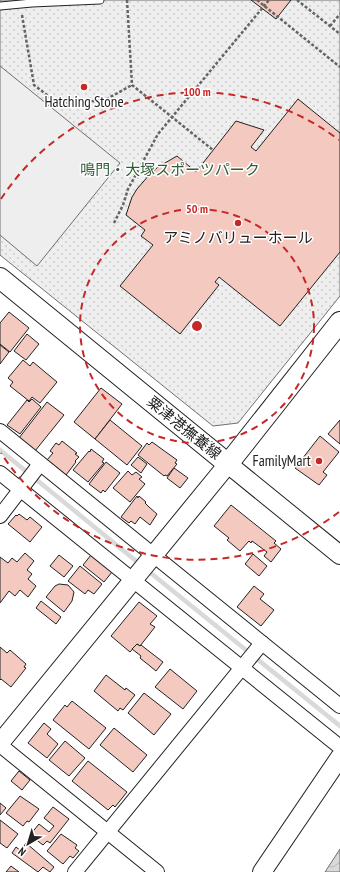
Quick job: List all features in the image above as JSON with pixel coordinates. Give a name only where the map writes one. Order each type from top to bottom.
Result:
[{"type":"main road","name":"粟津港撫養線","points":[[0,278],[228,464],[340,322]]},
{"type":"street","points":[[0,431],[39,466],[340,706]]},
{"type":"street","points":[[157,872],[0,744],[152,555],[228,464],[339,551]]},
{"type":"street","points":[[0,516],[39,466]]},
{"type":"street","points":[[0,473],[23,488],[340,746]]},
{"type":"street","points":[[75,872],[261,644]]},
{"type":"street","points":[[262,872],[340,757]]},
{"type":"lane","points":[[0,6],[100,0]]},
{"type":"path","points":[[127,0],[132,85],[213,150]]},
{"type":"path","points":[[257,0],[340,67]]},
{"type":"path","points":[[114,223],[123,205],[128,189],[158,134],[269,0]]},
{"type":"path","points":[[297,0],[340,34]]},
{"type":"path","points":[[21,4],[34,85],[59,104],[105,100],[132,85]]},
{"type":"path","points":[[330,26],[340,14]]},
{"type":"green space","name":"鳴門・大塚スポーツパーク","points":[[0,0],[340,0],[340,296],[238,423],[213,426],[0,255]]},
{"type":"green space","points":[[0,66],[120,163],[37,266],[0,235]]},
{"type":"water","points":[[340,849],[340,872],[325,872]]},
{"type":"building","points":[[251,0],[291,0],[276,19]]},
{"type":"building","name":"アミノバリューホール","points":[[298,99],[340,133],[340,252],[280,326],[219,277],[215,282],[219,285],[180,334],[120,286],[153,245],[141,236],[145,230],[126,215],[132,197],[150,174],[158,167],[177,156],[196,172],[236,121],[264,130],[251,147],[256,151]]},
{"type":"building","points":[[9,312],[29,328],[10,352],[0,344],[0,323]]},
{"type":"building","points":[[27,334],[39,344],[26,360],[14,351]]},
{"type":"building","points":[[0,345],[9,352],[0,364]]},
{"type":"building","points":[[23,360],[30,366],[33,362],[57,382],[40,403],[32,397],[29,401],[10,386],[13,382],[8,378]]},
{"type":"building","points":[[101,388],[122,404],[95,439],[74,422]]},
{"type":"building","points":[[32,399],[41,407],[20,434],[7,425],[27,400],[29,402]]},
{"type":"building","points":[[47,402],[64,415],[35,451],[19,438]]},
{"type":"building","points":[[110,420],[142,446],[127,465],[95,439]]},
{"type":"building","points":[[340,420],[340,444],[328,434]]},
{"type":"building","points":[[320,436],[339,452],[323,472],[327,475],[319,485],[295,468]]},
{"type":"building","points":[[62,441],[77,453],[75,454],[79,457],[66,475],[47,460],[53,453],[50,451],[56,443],[59,445]]},
{"type":"building","points":[[152,442],[177,460],[175,463],[177,464],[167,476],[164,476],[138,455],[147,443],[149,445]]},
{"type":"building","points":[[91,449],[104,459],[102,462],[104,463],[88,482],[73,470]]},
{"type":"building","points":[[138,457],[147,464],[141,473],[131,465]]},
{"type":"building","points":[[106,462],[120,473],[105,492],[103,490],[101,493],[89,484]]},
{"type":"building","points":[[174,468],[188,478],[180,488],[167,478]]},
{"type":"building","points":[[128,471],[132,475],[136,472],[142,477],[139,479],[145,484],[130,502],[113,488]]},
{"type":"building","points":[[137,496],[146,502],[145,503],[157,514],[150,525],[140,517],[135,524],[131,521],[129,523],[121,517]]},
{"type":"building","points":[[231,505],[276,541],[274,543],[281,549],[271,562],[264,556],[267,552],[252,541],[251,543],[249,541],[240,551],[227,540],[229,538],[214,526]]},
{"type":"building","points":[[19,514],[27,520],[30,517],[42,527],[30,542],[8,524],[16,515],[17,516]]},
{"type":"building","points":[[25,553],[34,561],[27,570],[32,574],[28,579],[36,586],[28,597],[20,590],[15,596],[9,591],[0,603],[0,557],[8,563],[12,558],[17,562]]},
{"type":"building","points":[[253,554],[267,566],[259,576],[245,564]]},
{"type":"building","points":[[59,555],[73,566],[64,577],[50,566]]},
{"type":"building","points":[[91,555],[105,563],[104,565],[112,572],[104,582],[83,565]]},
{"type":"building","points":[[80,566],[102,584],[94,594],[88,590],[85,594],[68,581]]},
{"type":"building","points":[[59,584],[68,585],[74,592],[72,601],[64,612],[46,597],[55,586]]},
{"type":"building","points":[[254,586],[264,594],[260,599],[274,610],[261,626],[237,607]]},
{"type":"building","points":[[41,601],[61,617],[56,624],[36,608]]},
{"type":"building","points":[[139,602],[157,616],[150,624],[155,627],[140,646],[137,644],[130,652],[111,636]]},
{"type":"building","points":[[137,644],[140,646],[141,645],[163,662],[156,671],[140,658],[141,656],[132,649]]},
{"type":"building","points":[[0,647],[7,653],[10,650],[26,664],[24,667],[26,668],[11,687],[1,679],[0,680]]},
{"type":"building","points":[[170,669],[197,691],[183,709],[155,687]]},
{"type":"building","points":[[106,675],[125,690],[126,688],[135,695],[123,710],[120,708],[118,711],[94,691]]},
{"type":"building","points":[[144,693],[171,714],[154,735],[128,713]]},
{"type":"building","points":[[72,701],[106,728],[89,749],[53,720],[65,705],[67,707]]},
{"type":"building","points":[[44,723],[51,729],[47,734],[58,744],[47,758],[28,743]]},
{"type":"building","points":[[114,728],[147,755],[133,772],[100,745]]},
{"type":"building","points":[[65,741],[85,758],[69,776],[49,760]]},
{"type":"building","points":[[88,761],[127,792],[115,807],[113,805],[108,810],[72,781]]},
{"type":"building","points":[[19,771],[30,780],[22,790],[11,781]]},
{"type":"building","points":[[20,796],[39,809],[29,822],[27,821],[23,826],[6,813]]},
{"type":"building","points":[[0,803],[6,808],[0,815]]},
{"type":"building","points":[[53,807],[69,819],[50,843],[47,841],[43,845],[30,835],[39,824],[49,832],[54,826],[44,818]]},
{"type":"building","points":[[0,820],[18,834],[7,848],[0,843]]},
{"type":"building","points":[[61,834],[77,845],[75,848],[79,851],[73,858],[70,856],[63,864],[47,851]]},
{"type":"building","points":[[26,843],[54,867],[50,872],[43,867],[38,872],[12,853],[16,847],[21,851]]},
{"type":"building","points":[[11,866],[19,872],[6,872]]},
{"type":"waterway","points":[[0,450],[141,565]]},
{"type":"waterway","points":[[147,570],[340,726]]},
{"type":"place","name":"Hatching Stone","points":[[84,87]]},
{"type":"place","name":"アミノバリューホール","points":[[238,223]]},
{"type":"place","name":"FamilyMart","points":[[319,461]]}]
